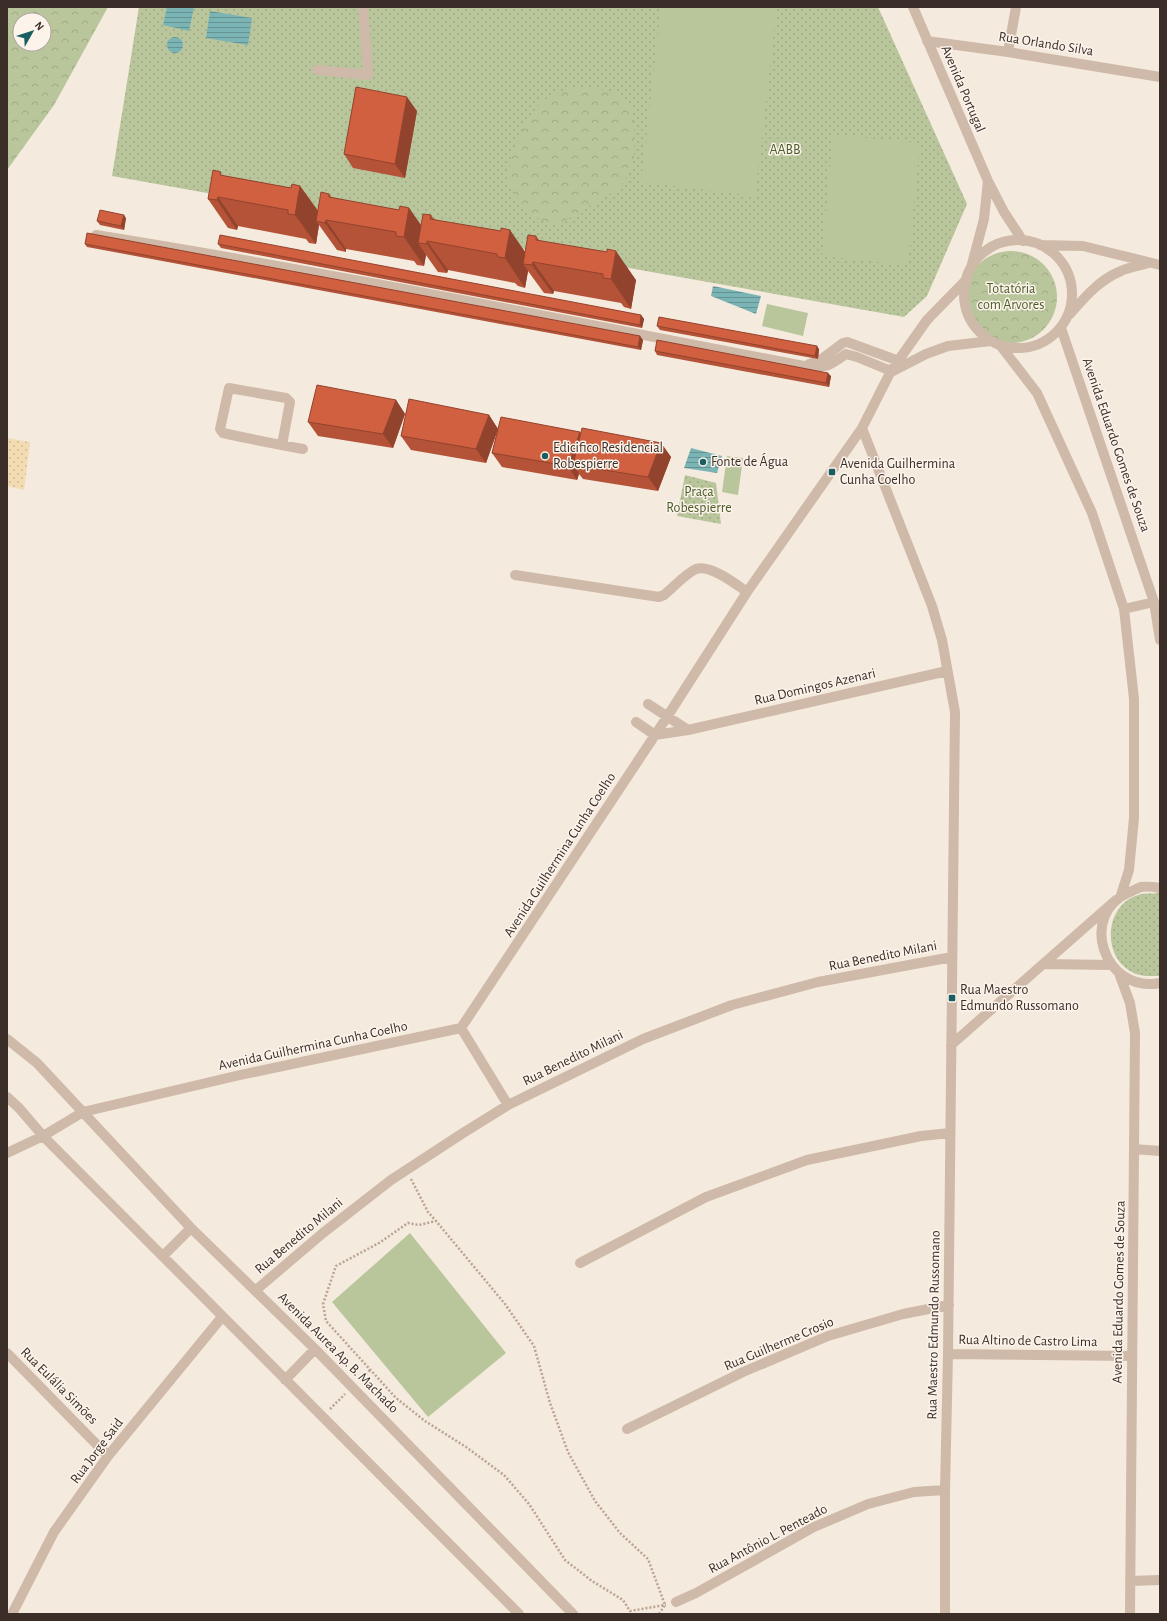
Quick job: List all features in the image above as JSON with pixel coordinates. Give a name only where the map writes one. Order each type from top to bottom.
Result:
[{"type":"street","points":[[317,70],[368,74],[363,7]]},
{"type":"street","name":"Avenida Portugal","points":[[913,7],[988,181],[1004,212],[1023,241]]},
{"type":"street","points":[[1008,52],[1016,7]]},
{"type":"street","name":"Rua Orlando Silva","points":[[928,41],[1008,52],[1160,77]]},
{"type":"street","name":"Avenida Portugal","points":[[970,269],[984,219],[988,181]]},
{"type":"street","points":[[93,235],[195,251],[400,288],[804,366],[830,366],[846,354],[891,371],[926,354],[948,346],[995,343],[1013,348],[1020,348],[1039,344],[1051,337],[1061,328],[1067,318],[1089,293],[1105,280],[1121,271],[1150,263]]},
{"type":"street","points":[[1160,264],[1150,263],[1083,246],[1040,245],[1023,241],[1007,242],[993,247],[980,256],[970,269],[964,296],[968,314],[978,329],[995,343],[1037,392],[1092,513],[1124,609],[1134,699],[1134,818],[1129,870],[1119,898],[1106,913],[1102,929],[1102,945],[1111,965],[1119,973],[1134,982],[1151,985],[1160,983]]},
{"type":"street","points":[[1040,245],[1054,254],[1058,259],[1065,268],[1071,284],[1072,301],[1067,318]]},
{"type":"street","name":"Avenida Guilhermina Cunha Coelho","points":[[7,1153],[43,1136],[83,1112],[240,1075],[461,1028],[667,717],[747,592],[862,428],[891,371],[927,320],[967,279]]},
{"type":"street","name":"Avenida Eduardo Gomes de Souza","points":[[1061,328],[1154,602],[1160,640]]},
{"type":"street","points":[[804,366],[819,361],[843,342],[853,344],[899,361]]},
{"type":"street","points":[[282,445],[290,402],[286,398],[230,388],[220,429],[223,433],[282,445],[303,449]]},
{"type":"street","name":"Rua Maestro Edmundo Russomano","points":[[862,428],[932,606],[942,640],[955,712],[949,1305],[945,1490],[945,1614]]},
{"type":"street","points":[[515,575],[659,597],[664,595],[693,571],[703,568],[727,578],[747,592]]},
{"type":"street","points":[[1124,609],[1154,602]]},
{"type":"street","name":"Rua Domingos Azenari","points":[[655,735],[688,730],[947,670]]},
{"type":"street","points":[[648,704],[688,730]]},
{"type":"street","points":[[636,722],[655,735]]},
{"type":"street","points":[[951,1045],[1119,898],[1142,887],[1160,888]]},
{"type":"street","name":"Rua Benedito Milani","points":[[256,1290],[323,1233],[406,1171],[463,1132],[508,1106],[643,1039],[732,1005],[818,982],[952,957]]},
{"type":"street","points":[[1044,964],[1111,965]]},
{"type":"street","name":"Avenida Eduardo Gomes de Souza","points":[[1119,973],[1130,1003],[1135,1033],[1130,1614]]},
{"type":"street","points":[[461,1028],[508,1106]]},
{"type":"street","name":"Avenida Aurea Ap. B. Machado","points":[[7,1039],[37,1062],[191,1228],[315,1349],[573,1614]]},
{"type":"street","points":[[7,1097],[19,1108],[43,1136],[222,1317],[519,1614]]},
{"type":"street","points":[[580,1263],[706,1197],[807,1160],[921,1136],[950,1133]]},
{"type":"street","points":[[1134,1149],[1160,1151]]},
{"type":"street","points":[[163,1256],[191,1228]]},
{"type":"street","name":"Rua Guilherme Crosio","points":[[627,1429],[743,1372],[828,1336],[903,1314],[949,1305]]},
{"type":"street","name":"Rua Jorge Said","points":[[10,1611],[54,1532],[108,1456],[222,1317]]},
{"type":"street","points":[[285,1380],[315,1349]]},
{"type":"street","name":"Rua Eulália Simões","points":[[7,1353],[108,1456]]},
{"type":"street","name":"Rua Altino de Castro Lima","points":[[948,1354],[1132,1356]]},
{"type":"street","name":"Rua Antônio L. Penteado","points":[[676,1602],[696,1593],[814,1527],[868,1504],[914,1492],[945,1490]]},
{"type":"street","points":[[1130,1581],[1160,1580]]},
{"type":"path","points":[[406,1171],[428,1212],[500,1298],[534,1346],[550,1402],[568,1452],[595,1501],[620,1533],[648,1559],[665,1605]]},
{"type":"path","points":[[436,1221],[419,1225],[408,1223],[379,1244],[336,1266],[322,1304],[326,1321],[396,1398],[424,1422],[466,1447],[504,1475],[529,1504],[565,1560],[592,1581],[623,1600],[630,1611],[676,1602]]},
{"type":"path","points":[[659,1614],[665,1605]]},
{"type":"green space","points":[[7,7],[108,7],[54,105],[7,170]]},
{"type":"green space","name":"AABB","points":[[139,7],[878,7],[967,204],[927,296],[904,317],[112,176]]},
{"type":"green space","points":[[661,7],[777,7],[755,196],[641,182]]},
{"type":"green space","points":[[573,87],[607,90],[626,99],[634,116],[634,159],[629,173],[621,187],[563,222],[548,225],[529,212],[517,201],[507,179],[513,152],[525,124],[541,101]]},
{"type":"green space","points":[[833,135],[920,143],[908,265],[822,256]]},
{"type":"green space","name":"Totatória com Arvores","points":[[1011,251],[1028,255],[1043,265],[1053,280],[1057,297],[1053,314],[1043,329],[1028,339],[1011,343],[994,339],[979,329],[969,314],[965,297],[969,280],[979,265],[994,255]]},
{"type":"green space","points":[[767,304],[808,313],[803,336],[762,326]]},
{"type":"green space","points":[[727,456],[743,458],[738,495],[722,492]]},
{"type":"green space","name":"Praça Robespierre","points":[[685,475],[716,483],[721,524],[677,516]]},
{"type":"green space","points":[[1142,894],[1160,894],[1160,976],[1141,975],[1133,973],[1120,963],[1114,952],[1111,941],[1111,928],[1114,917],[1121,906],[1130,899]]},
{"type":"green space","points":[[410,1233],[506,1353],[428,1417],[332,1302]]},
{"type":"sand","points":[[7,438],[30,442],[24,490],[7,486]]},
{"type":"water","points":[[167,7],[194,7],[189,31],[163,25]]},
{"type":"water","points":[[210,11],[252,18],[248,45],[206,38]]},
{"type":"water","points":[[172,37],[178,37],[183,42],[181,51],[178,53],[172,53],[167,48],[167,42]]},
{"type":"water","points":[[713,286],[761,296],[756,314],[711,296]]},
{"type":"water","name":"Fonte de Água","points":[[691,448],[722,456],[717,473],[684,468]]},
{"type":"building","points":[[356,87],[407,97],[395,164],[344,154]]},
{"type":"building","points":[[213,170],[221,172],[220,175],[291,188],[292,184],[300,186],[295,215],[288,214],[288,210],[218,197],[217,200],[208,199]]},
{"type":"building","points":[[321,192],[329,194],[329,197],[399,210],[400,206],[409,208],[404,237],[396,236],[396,232],[326,220],[325,223],[316,221]]},
{"type":"building","points":[[100,210],[124,215],[121,226],[97,221]]},
{"type":"building","points":[[423,214],[431,215],[430,219],[501,231],[501,228],[510,230],[505,258],[498,257],[497,254],[427,241],[427,244],[418,243]]},
{"type":"building","points":[[87,233],[640,336],[638,347],[85,244]]},
{"type":"building","points":[[220,235],[641,315],[640,325],[218,244]]},
{"type":"building","points":[[528,235],[536,236],[536,240],[607,252],[607,249],[616,251],[611,279],[603,278],[603,274],[533,262],[532,265],[523,264]]},
{"type":"building","points":[[659,317],[817,346],[815,356],[657,326]]},
{"type":"building","points":[[657,340],[828,373],[826,383],[655,351]]},
{"type":"building","points":[[317,385],[396,400],[383,434],[308,422]]},
{"type":"building","points":[[409,399],[489,415],[476,449],[401,436]]},
{"type":"building","points":[[501,417],[580,432],[568,466],[492,453]]},
{"type":"building","points":[[582,428],[661,443],[648,477],[573,465]]},
{"type":"place","name":"Edicifico Residencial Robespierre","points":[[545,456]]},
{"type":"place","name":"Fonte de Água","points":[[703,462]]},
{"type":"place","name":"Avenida Guilhermina Cunha Coelho","points":[[832,472]]},
{"type":"place","name":"Rua Maestro Edmundo Russomano","points":[[952,998]]}]
